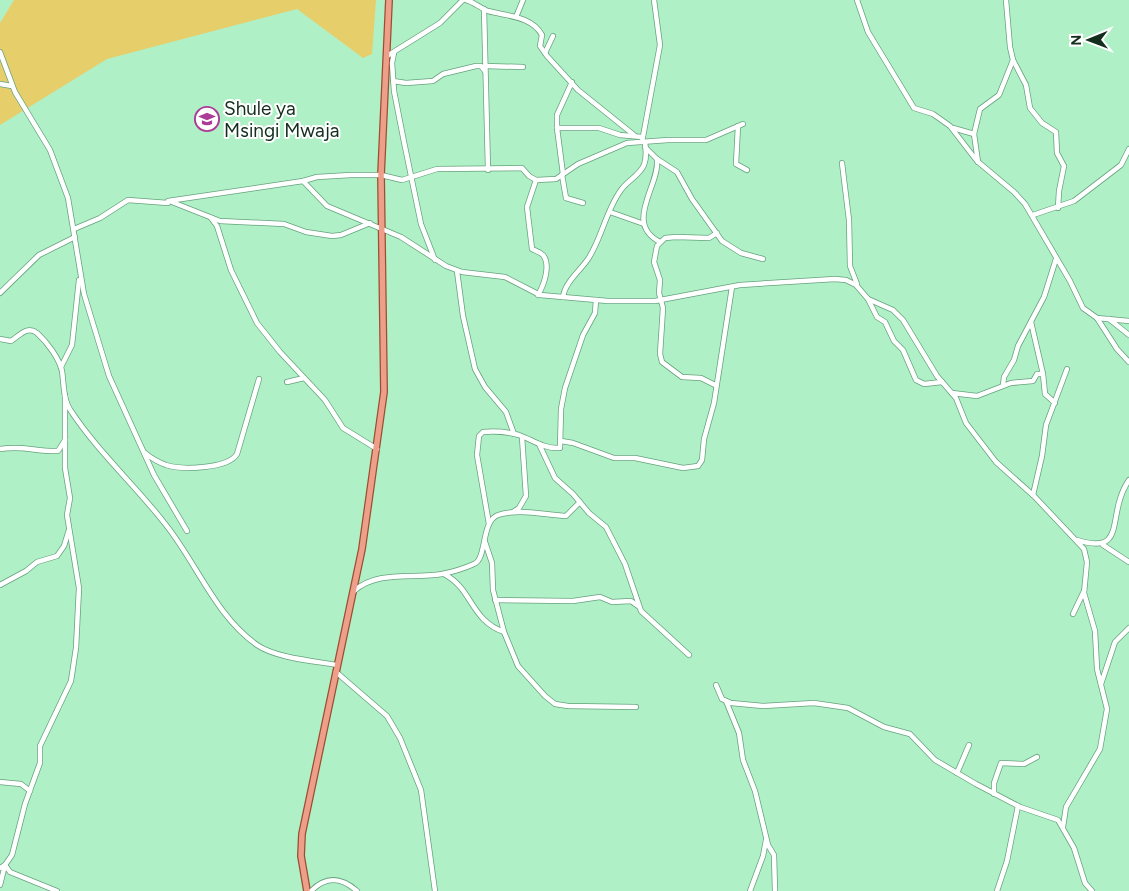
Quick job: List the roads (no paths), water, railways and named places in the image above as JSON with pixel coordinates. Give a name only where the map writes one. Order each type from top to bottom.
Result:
[{"type":"main road","points":[[309,891],[301,856],[302,834],[362,549],[378,450],[384,392],[381,175],[390,0]]},
{"type":"street","points":[[387,56],[440,24],[465,0],[484,9],[516,17],[540,32],[540,46],[581,93],[644,142],[657,159],[677,172],[692,199],[722,241],[741,253],[763,259]]},
{"type":"street","points":[[516,17],[523,0]]},
{"type":"street","points":[[563,297],[565,288],[598,242],[621,189],[638,175],[644,166],[644,142],[660,45],[654,0]]},
{"type":"street","points":[[857,0],[868,32],[914,108],[931,113],[950,126],[974,134]]},
{"type":"street","points":[[1006,0],[1010,47],[1013,60],[1026,85],[1031,110],[1042,122],[1056,132],[1057,153],[1064,166],[1058,191],[1058,208]]},
{"type":"street","points":[[484,9],[488,170]]},
{"type":"street","points":[[545,53],[553,36]]},
{"type":"street","points":[[0,52],[12,86],[24,110],[50,150],[68,198],[80,276],[110,376],[154,475],[187,531]]},
{"type":"street","points":[[394,53],[393,81],[421,224],[436,261]]},
{"type":"street","points":[[978,162],[974,134],[980,107],[999,95],[1013,60]]},
{"type":"street","points":[[393,81],[406,83],[433,81],[443,74],[476,66],[481,66],[485,69],[523,67]]},
{"type":"street","points":[[572,82],[555,122],[566,198],[583,203]]},
{"type":"street","points":[[0,84],[12,86]]},
{"type":"street","points":[[74,229],[100,218],[128,200],[168,203],[168,201],[303,181],[322,176],[381,175],[396,180],[437,169],[488,170],[520,168],[536,180],[556,179],[578,164],[620,146],[679,139],[706,140],[741,125],[736,164],[747,170]]},
{"type":"street","points":[[950,126],[978,162],[1014,192],[1033,215],[1083,308],[1097,318],[1117,349],[1129,362]]},
{"type":"street","points":[[557,128],[596,128],[620,135],[634,135]]},
{"type":"street","points":[[1033,215],[1074,201],[1121,165],[1129,149]]},
{"type":"street","points":[[657,159],[656,174],[645,201],[644,224],[651,236],[660,242]]},
{"type":"street","points":[[842,163],[849,220],[850,266],[859,289]]},
{"type":"street","points":[[536,180],[527,208],[532,248],[542,254],[546,261],[545,277],[538,295]]},
{"type":"street","points":[[303,181],[327,206],[382,228],[406,240],[436,261],[458,271],[500,276],[538,295],[634,302],[661,300],[732,287],[835,280],[852,282],[868,299],[877,317],[885,322],[894,341],[903,350],[916,380],[924,384],[942,382]]},
{"type":"street","points":[[168,201],[211,218],[232,223],[284,224],[306,232],[334,236],[370,223]]},
{"type":"street","points":[[610,212],[644,224]]},
{"type":"street","points":[[211,218],[217,226],[231,268],[252,316],[280,352],[326,400],[343,428],[378,450]]},
{"type":"street","points":[[715,385],[702,378],[682,377],[662,362],[660,354],[663,316],[659,291],[660,280],[654,262],[655,252],[660,242],[668,237],[705,239],[711,238],[716,233]]},
{"type":"street","points":[[0,293],[39,255],[75,237]]},
{"type":"street","points":[[1003,385],[1004,377],[1044,297],[1056,258]]},
{"type":"street","points":[[458,271],[463,316],[475,369],[485,388],[506,412],[514,434]]},
{"type":"street","points":[[61,367],[72,345],[80,276]]},
{"type":"street","points":[[561,441],[614,458],[631,458],[677,467],[696,468],[702,460],[704,439],[714,403],[715,385],[732,287]]},
{"type":"street","points":[[868,299],[893,310],[903,320],[942,382],[958,402],[966,423],[996,462],[1033,495],[1076,540],[1087,556],[1084,590],[1073,614]]},
{"type":"street","points":[[353,591],[363,584],[375,580],[444,574],[477,563],[489,524],[476,444],[482,432],[514,434],[539,444],[558,448],[561,441],[561,409],[565,388],[583,335],[595,313],[596,300]]},
{"type":"street","points":[[1097,318],[1129,321]]},
{"type":"street","points":[[1108,319],[1129,335]]},
{"type":"street","points":[[1031,322],[1044,374],[1045,394],[1055,403]]},
{"type":"street","points":[[0,339],[9,342],[26,330],[34,332],[52,351],[61,367],[68,406],[79,423],[167,525],[213,598],[243,635],[258,646],[277,654],[338,665]]},
{"type":"street","points":[[1033,495],[1042,456],[1046,425],[1067,369]]},
{"type":"street","points":[[952,393],[977,396],[1003,385],[1033,381],[1037,374],[1044,374]]},
{"type":"street","points":[[144,452],[161,463],[179,467],[216,465],[232,460],[238,454],[259,378]]},
{"type":"street","points":[[287,382],[304,378]]},
{"type":"street","points":[[0,885],[5,865],[16,846],[30,791],[40,763],[41,743],[69,687],[74,668],[79,601],[67,515],[70,498],[65,468],[66,438],[63,409],[65,392]]},
{"type":"street","points":[[513,512],[519,508],[526,496],[522,437]]},
{"type":"street","points":[[0,449],[23,447],[43,451],[58,450],[66,438]]},
{"type":"street","points":[[539,444],[555,478],[608,529],[625,564],[637,595],[638,606]]},
{"type":"street","points":[[1102,545],[1112,541],[1116,534],[1119,502],[1129,480]]},
{"type":"street","points":[[489,524],[496,516],[513,512],[566,516],[580,502]]},
{"type":"street","points":[[0,585],[26,572],[37,562],[57,556],[64,546],[69,529]]},
{"type":"street","points":[[1076,540],[1102,545],[1129,562]]},
{"type":"street","points":[[485,541],[492,563],[495,600],[504,632],[518,666],[545,696],[555,704],[568,706],[636,707]]},
{"type":"street","points":[[444,574],[458,582],[485,622],[504,632]]},
{"type":"street","points":[[1063,827],[1066,807],[1097,756],[1102,741],[1107,709],[1097,669],[1095,631],[1084,590]]},
{"type":"street","points":[[495,600],[573,601],[600,596],[612,602],[631,602],[638,606],[689,655]]},
{"type":"street","points":[[1101,684],[1115,642],[1129,628]]},
{"type":"street","points":[[336,672],[387,716],[404,748],[421,791],[436,891]]},
{"type":"street","points":[[716,685],[739,732],[742,760],[755,790],[766,838],[775,857],[775,891]]},
{"type":"street","points":[[725,701],[763,706],[814,703],[848,708],[884,727],[910,734],[935,760],[957,773],[1018,806],[1058,820],[1074,848],[1081,875],[1092,891]]},
{"type":"street","points":[[957,773],[969,745]]},
{"type":"street","points":[[994,794],[994,783],[1001,763],[1024,764],[1037,757]]},
{"type":"street","points":[[0,782],[21,784],[30,791]]},
{"type":"street","points":[[997,891],[1007,861],[1018,806]]},
{"type":"street","points":[[750,891],[763,856],[766,838]]},
{"type":"street","points":[[0,868],[5,865]]},
{"type":"street","points":[[5,865],[10,872],[56,891]]},
{"type":"street","points":[[309,891],[315,889],[321,881],[348,883],[357,891]]},
{"type":"place","name":"Shule ya Msingi Mwaja","points":[[207,119]]}]
